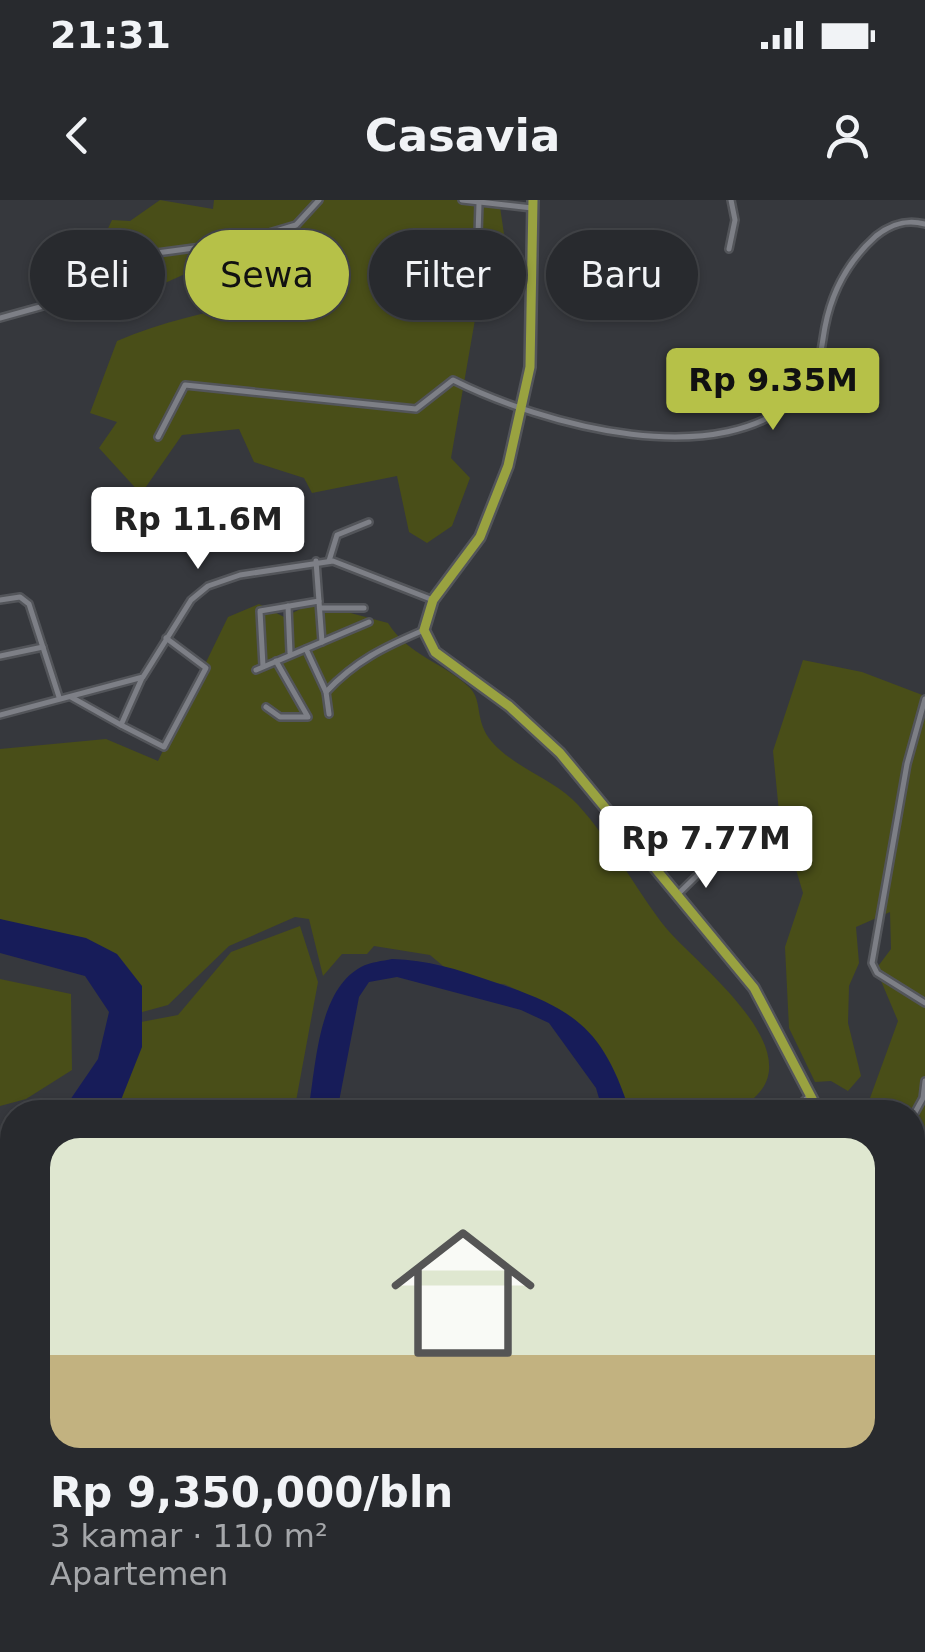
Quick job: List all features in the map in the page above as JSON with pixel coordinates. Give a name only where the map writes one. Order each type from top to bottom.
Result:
[{"type":"highway","points":[[533,204],[530,367],[508,466],[488,521],[471,552],[433,600],[424,630],[435,652],[510,706],[560,753],[754,988],[813,1100]]},
{"type":"street","points":[[0,318],[83,295],[142,254],[240,242],[296,225],[319,200]]},
{"type":"street","points":[[462,200],[533,204]]},
{"type":"street","points":[[729,249],[735,220],[731,200]]},
{"type":"street","points":[[478,230],[479,201]]},
{"type":"street","points":[[158,436],[185,385],[416,410],[452,380],[488,400],[521,409],[668,438],[698,438],[749,425],[798,396],[810,383],[831,302],[858,253],[888,227],[909,221],[925,224]]},
{"type":"street","points":[[329,561],[337,536],[370,522]]},
{"type":"street","points":[[316,561],[322,643]]},
{"type":"street","points":[[121,725],[142,677],[200,591],[240,575],[329,561],[348,564],[433,600]]},
{"type":"street","points":[[0,600],[26,600],[59,697]]},
{"type":"street","points":[[288,606],[290,654]]},
{"type":"street","points":[[364,608],[288,606],[259,612],[259,668],[369,622]]},
{"type":"street","points":[[326,692],[350,666],[424,630]]},
{"type":"street","points":[[68,696],[164,747],[176,732],[206,668],[200,659],[166,638]]},
{"type":"street","points":[[0,656],[43,647]]},
{"type":"street","points":[[306,648],[326,692],[329,714]]},
{"type":"street","points":[[266,706],[280,717],[308,717],[276,661]]},
{"type":"street","points":[[0,716],[142,677]]},
{"type":"street","points":[[925,699],[911,746],[872,963],[877,973],[925,1002]]},
{"type":"street","points":[[675,897],[713,860]]},
{"type":"street","points":[[806,1100],[811,1096]]},
{"type":"street","points":[[603,1652],[618,1652]]},
{"type":"green space","points":[[160,200],[213,209],[214,200],[499,200],[503,230],[369,230],[369,320],[475,320],[451,458],[470,478],[452,526],[427,543],[409,532],[397,476],[312,493],[304,478],[254,462],[239,429],[182,435],[141,494],[99,448],[117,422],[90,413],[117,341],[185,318],[349,320],[349,230],[185,230],[185,274],[165,283],[165,230],[107,230],[112,220],[130,221]]},
{"type":"green space","points":[[313,603],[388,623],[416,651],[470,688],[492,742],[563,791],[584,811],[666,928],[742,1008],[768,1056],[767,1078],[754,1100],[613,1100],[551,1006],[504,984],[462,982],[430,955],[374,946],[367,954],[342,954],[323,976],[309,919],[295,917],[229,946],[168,1005],[135,1014],[131,974],[0,919],[0,749],[106,739],[158,761],[228,617],[259,604],[284,617]]},
{"type":"green space","points":[[803,660],[862,672],[925,696],[925,1100],[869,1100],[898,1021],[876,969],[891,949],[890,912],[856,927],[859,963],[849,986],[848,1023],[861,1076],[848,1091],[831,1081],[815,1082],[789,1028],[785,947],[803,893],[779,812],[773,751]]},
{"type":"green space","points":[[300,926],[318,982],[296,1100],[116,1100],[141,1022],[178,1015],[231,952]]},
{"type":"green space","points":[[0,979],[71,994],[72,1070],[26,1099],[0,1100]]},
{"type":"shaded area","points":[[0,919],[86,938],[117,954],[142,986],[142,1047],[121,1100],[70,1100],[98,1059],[109,1012],[85,976],[0,953]]},
{"type":"shaded area","points":[[392,959],[430,963],[544,1001],[564,1012],[596,1040],[626,1100],[600,1100],[596,1088],[549,1023],[521,1010],[397,977],[369,982],[359,997],[339,1100],[310,1100],[321,1032],[335,994],[346,978],[372,963]]}]
